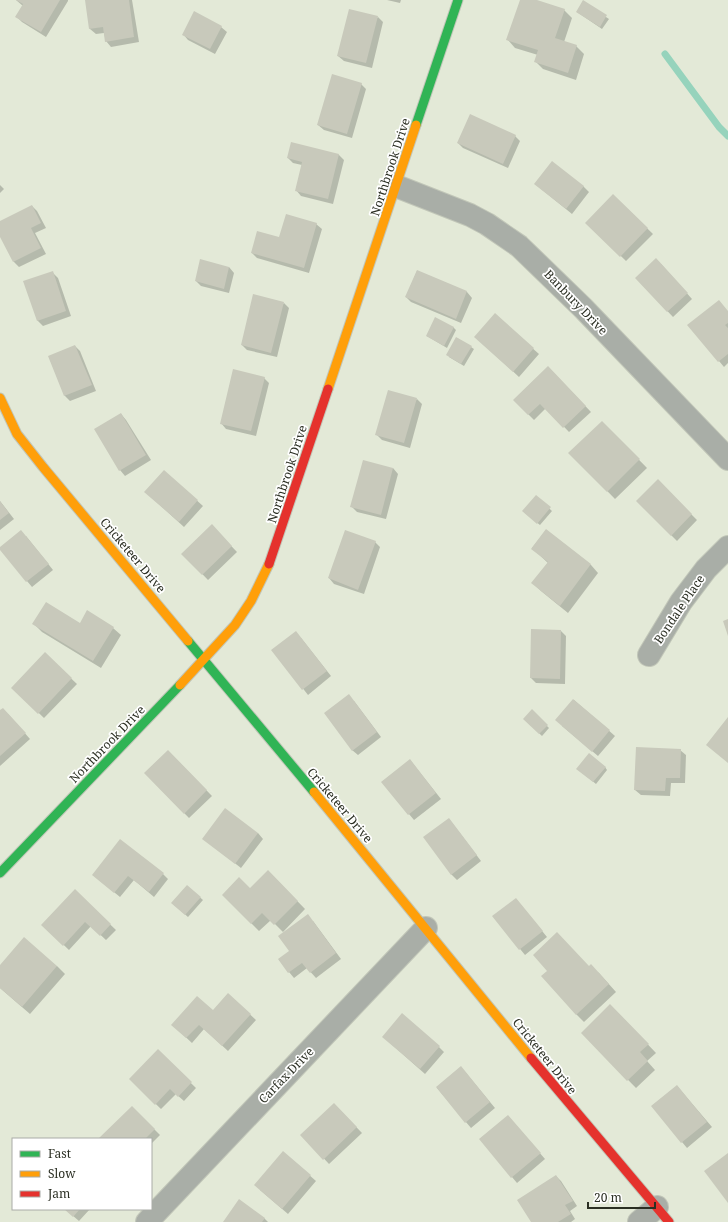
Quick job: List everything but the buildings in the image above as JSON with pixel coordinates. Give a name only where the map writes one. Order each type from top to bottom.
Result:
[{"type":"street","name":"Northbrook Drive","points":[[0,874],[235,626],[257,591],[274,554],[458,0]]},
{"type":"street","name":"Banbury Drive","points":[[396,186],[470,215],[487,224],[519,246],[582,308],[728,459]]},
{"type":"street","name":"Cricketeer Drive","points":[[0,398],[18,434],[43,467],[426,928],[559,1092],[663,1215]]},
{"type":"street","name":"Bondale Place","points":[[649,655],[681,602],[706,569],[728,547]]},
{"type":"street","name":"Carfax Drive","points":[[147,1222],[217,1146],[426,928]]},
{"type":"street","points":[[640,1222],[663,1215]]},
{"type":"waterway","points":[[665,54],[719,127],[728,136]]},
{"type":"traffic: fast","points":[[416,125],[458,0]]},
{"type":"traffic: fast","points":[[188,641],[314,792]]},
{"type":"traffic: fast","points":[[0,873],[180,685]]},
{"type":"traffic: slow","points":[[328,389],[416,125]]},
{"type":"traffic: slow","points":[[0,398],[17,434],[188,641]]},
{"type":"traffic: slow","points":[[180,685],[235,625],[251,601],[269,564]]},
{"type":"traffic: slow","points":[[314,792],[531,1058]]},
{"type":"traffic: jam","points":[[269,564],[328,389]]},
{"type":"traffic: jam","points":[[531,1058],[669,1222]]}]
